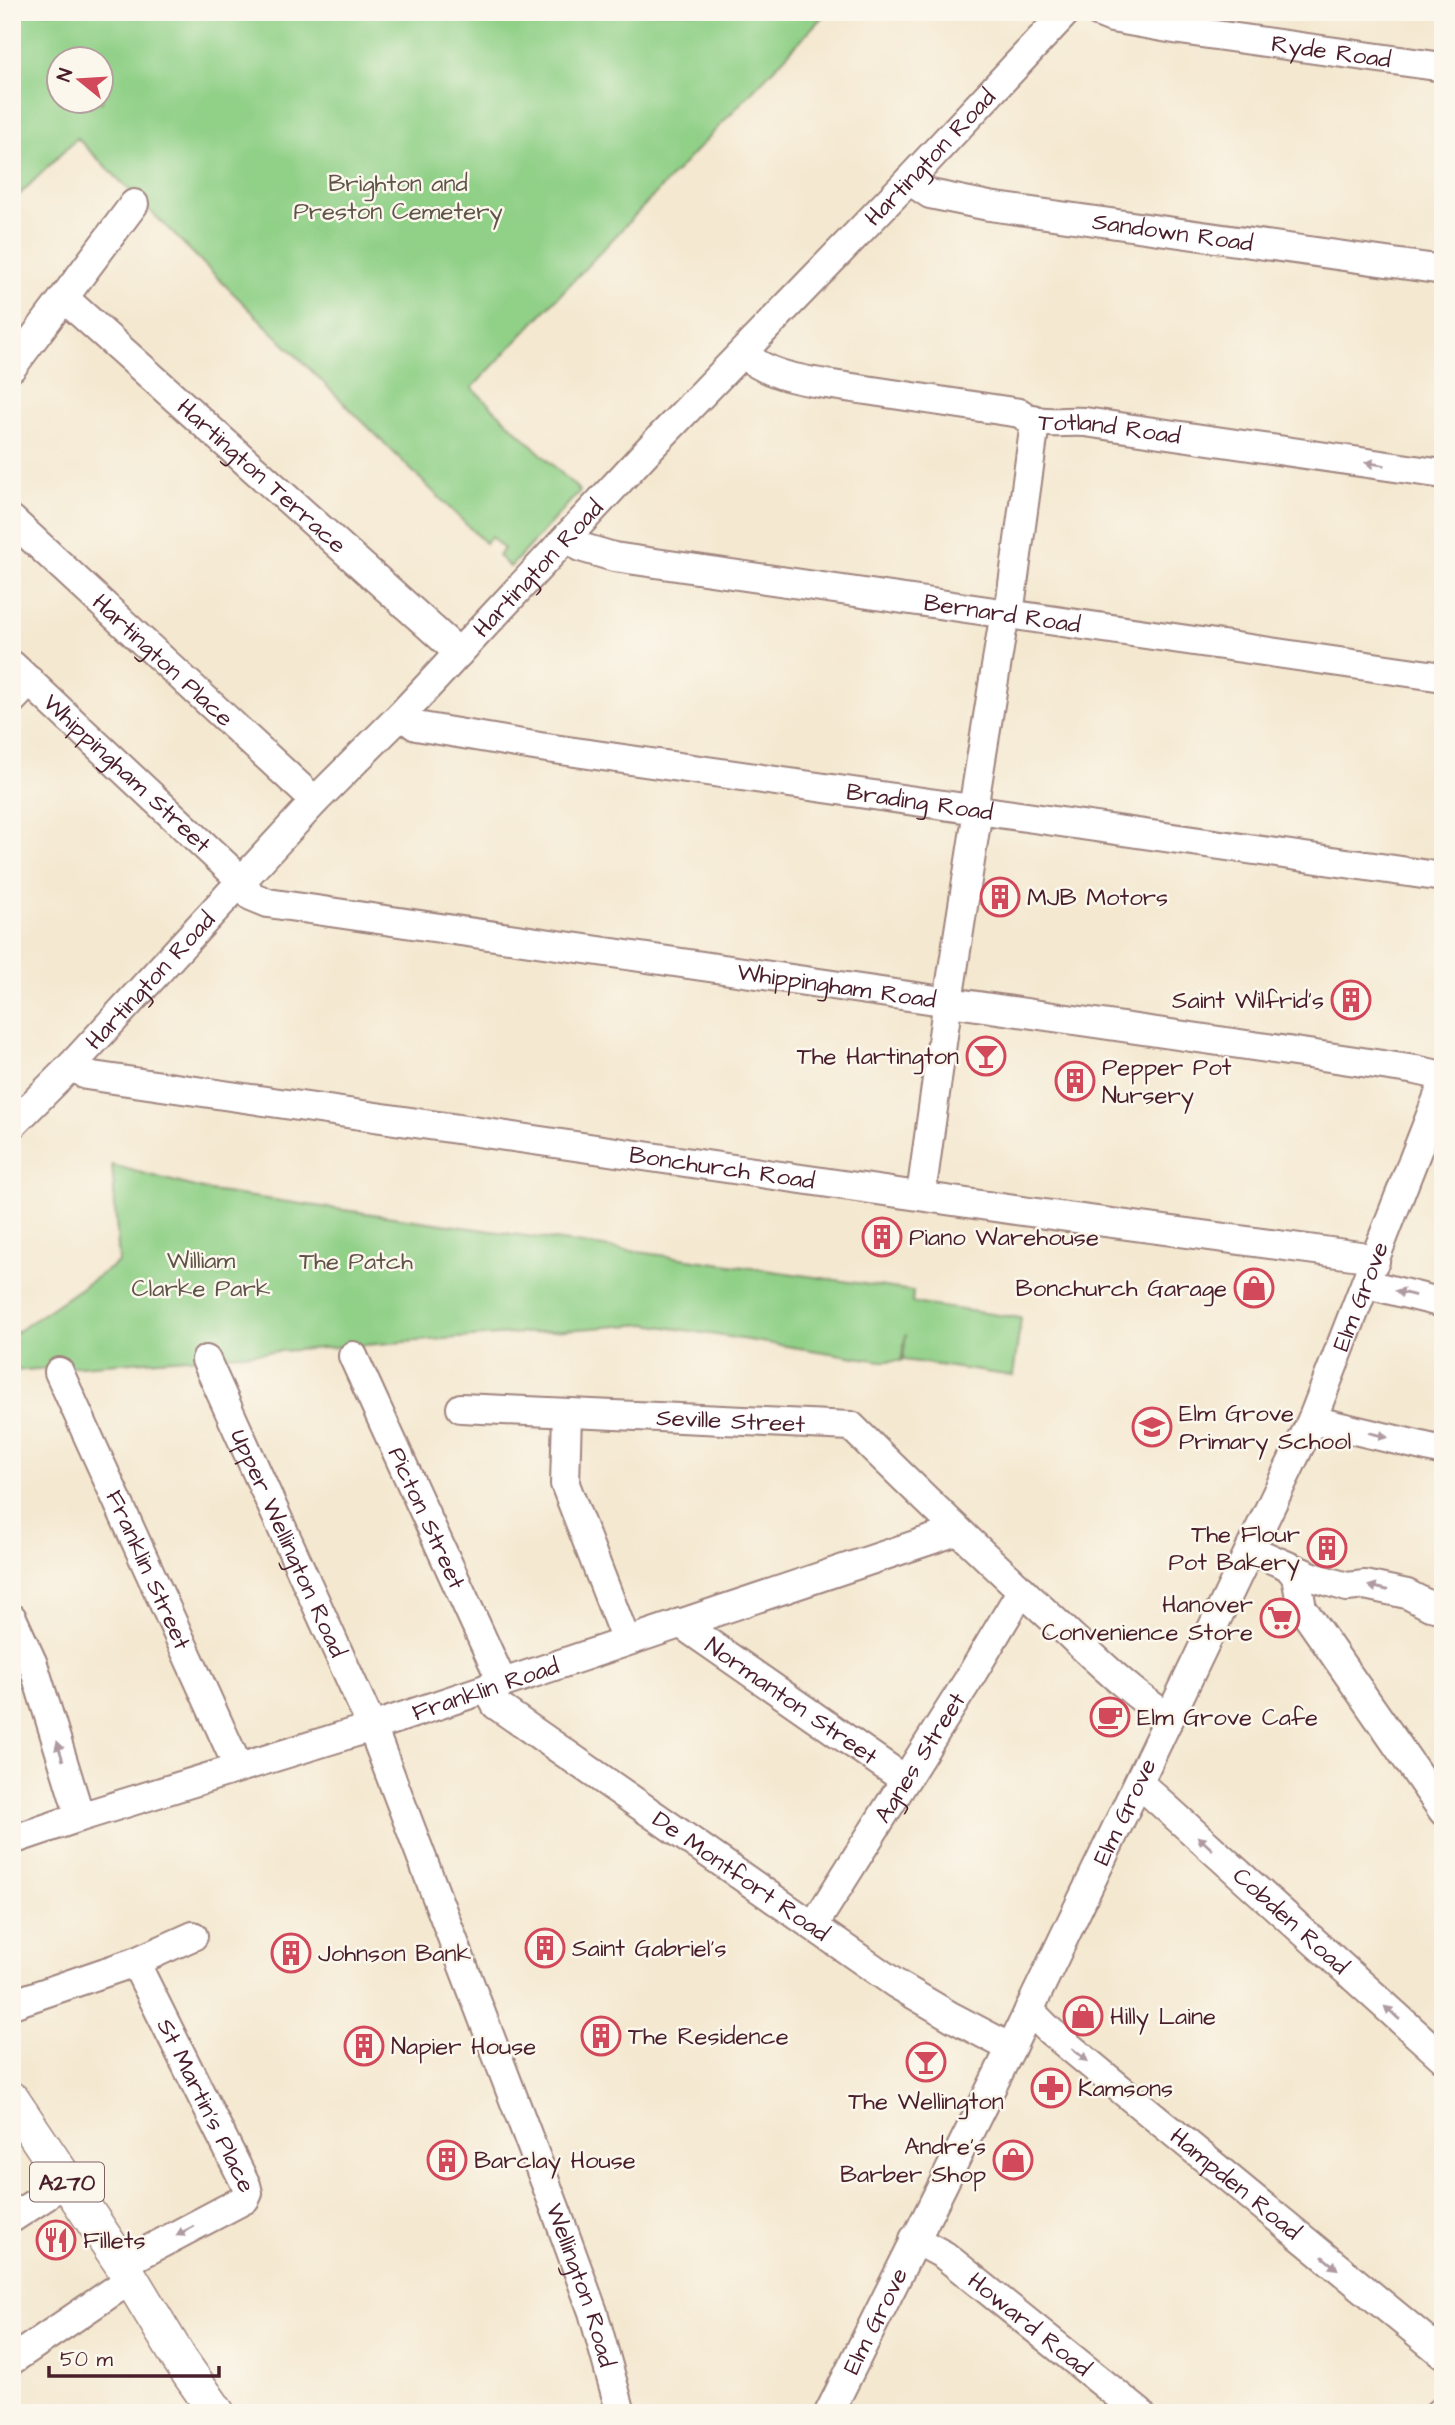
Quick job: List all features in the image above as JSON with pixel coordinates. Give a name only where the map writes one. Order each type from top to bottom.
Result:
[{"type":"main road","name":"A270","points":[[12,2100],[64,2177],[121,2279],[217,2413]]},
{"type":"street","name":"Hartington Road","points":[[14,1121],[72,1065],[315,801],[401,715],[1066,12]]},
{"type":"street","name":"Ryde Road","points":[[1097,12],[1180,30],[1443,67]]},
{"type":"street","name":"Sandown Road","points":[[909,180],[930,194],[989,206],[1443,270]]},
{"type":"street","points":[[12,367],[134,204]]},
{"type":"street","name":"Hartington Terrace","points":[[64,298],[459,653]]},
{"type":"street","name":"Totland Road","points":[[743,353],[754,364],[794,378],[1020,413],[1026,419],[1056,424],[1085,422],[1443,474]]},
{"type":"street","points":[[921,1195],[976,822],[975,797],[1005,614],[1011,599],[1034,430],[1033,419]]},
{"type":"street","name":"Hartington Place","points":[[12,520],[315,801]]},
{"type":"street","name":"Bernard Road","points":[[569,535],[580,547],[614,558],[1443,677]]},
{"type":"street","name":"Whippingham Street","points":[[18,682],[241,880]]},
{"type":"street","name":"Brading Road","points":[[401,715],[416,726],[464,735],[1443,877]]},
{"type":"street","name":"Whippingham Road","points":[[241,880],[251,897],[282,907],[1443,1076]]},
{"type":"street","name":"Bonchurch Road","points":[[72,1065],[86,1075],[1360,1256],[1371,1273],[1443,1303]]},
{"type":"street","name":"Elm Grove","points":[[829,2413],[1011,2048],[1312,1420],[1371,1273],[1433,1141],[1443,1084]]},
{"type":"street","name":"Picton Street","points":[[353,1356],[494,1685]]},
{"type":"street","name":"Upper Wellington Road","points":[[206,1360],[372,1727]]},
{"type":"street","name":"Franklin Street","points":[[59,1371],[238,1767]]},
{"type":"street","name":"Seville Street","points":[[461,1408],[851,1426],[957,1531],[1109,1670],[1170,1718]]},
{"type":"street","points":[[567,1414],[565,1484],[626,1641]]},
{"type":"street","points":[[1312,1420],[1443,1451]]},
{"type":"street","name":"Franklin Road","points":[[12,1840],[80,1816],[372,1727],[957,1531]]},
{"type":"street","points":[[1251,1550],[1292,1570],[1347,1587],[1366,1585],[1407,1594],[1430,1606],[1443,1609]]},
{"type":"street","points":[[1292,1570],[1296,1576],[1302,1608],[1443,1811]]},
{"type":"street","name":"Agnes Street","points":[[814,1925],[1022,1590]]},
{"type":"street","points":[[12,1618],[22,1667],[80,1816]]},
{"type":"street","name":"Normanton Street","points":[[680,1623],[904,1779]]},
{"type":"street","name":"De Montfort Road","points":[[494,1685],[496,1705],[922,2000],[1011,2048]]},
{"type":"street","name":"Wellington Road","points":[[372,1727],[593,2312],[621,2413]]},
{"type":"street","name":"Cobden Road","points":[[1139,1783],[1443,2058]]},
{"type":"street","points":[[12,2004],[135,1962],[193,1936]]},
{"type":"street","name":"St Martin's Place","points":[[12,2360],[121,2279],[245,2199],[248,2193],[135,1962]]},
{"type":"street","name":"Hampden Road","points":[[1029,2010],[1050,2032],[1443,2354]]},
{"type":"street","points":[[12,2218],[46,2196],[64,2177]]},
{"type":"street","name":"Howard Road","points":[[914,2239],[944,2255],[1140,2413]]},
{"type":"green space","name":"Brighton and Preston Cemetery","points":[[12,12],[827,12],[472,388],[580,491],[510,567],[498,556],[504,549],[491,537],[485,543],[77,138],[12,202]]},
{"type":"green space","name":"William Clarke Park","points":[[112,1165],[210,1191],[913,1291],[912,1303],[1021,1318],[1013,1376],[903,1360],[906,1334],[901,1361],[881,1361],[646,1324],[12,1371],[12,1335],[119,1262]]},
{"type":"place","name":"MJB Motors","points":[[1000,897]]},
{"type":"place","name":"Saint Wilfrid's","points":[[1351,1000]]},
{"type":"place","name":"The Hartington","points":[[986,1056]]},
{"type":"place","name":"Pepper Pot Nursery","points":[[1075,1081]]},
{"type":"place","name":"Piano Warehouse","points":[[882,1237]]},
{"type":"place","name":"Bonchurch Garage","points":[[1254,1288]]},
{"type":"place","name":"Elm Grove Primary School","points":[[1152,1427]]},
{"type":"place","name":"The Flour Pot Bakery","points":[[1327,1548]]},
{"type":"place","name":"Hanover Convenience Store","points":[[1280,1618]]},
{"type":"place","name":"Elm Grove Cafe","points":[[1110,1717]]},
{"type":"place","name":"Saint Gabriel's","points":[[545,1948]]},
{"type":"place","name":"Johnson Bank","points":[[291,1953]]},
{"type":"place","name":"Hilly Laine","points":[[1083,2016]]},
{"type":"place","name":"The Residence","points":[[601,2036]]},
{"type":"place","name":"Napier House","points":[[364,2046]]},
{"type":"place","name":"The Wellington","points":[[926,2062]]},
{"type":"place","name":"Kamsons","points":[[1051,2088]]},
{"type":"place","name":"Barclay House","points":[[447,2160]]},
{"type":"place","name":"Andre's Barber Shop","points":[[1013,2160]]},
{"type":"place","name":"Fillets","points":[[56,2240]]},
{"type":"park label","name":"The Patch","points":[[356,1261]]}]
